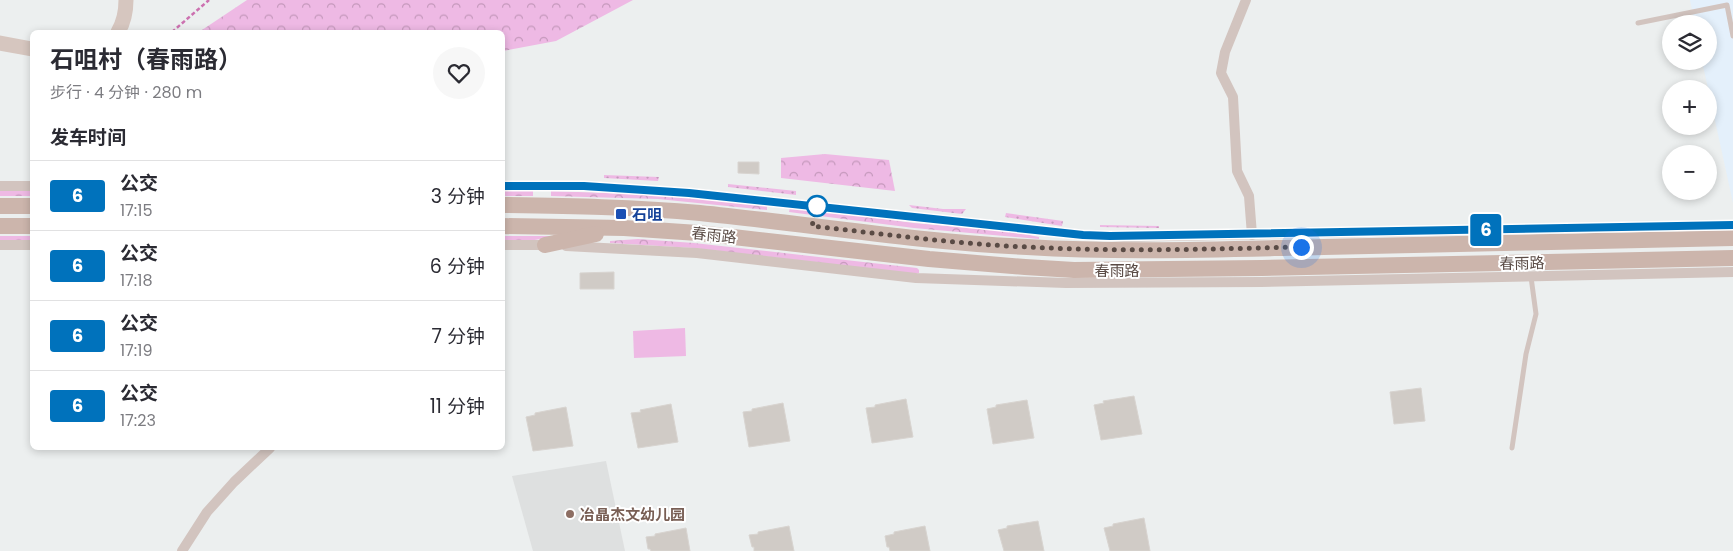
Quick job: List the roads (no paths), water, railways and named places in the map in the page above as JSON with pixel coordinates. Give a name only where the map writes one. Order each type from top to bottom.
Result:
[{"type":"main road","name":"春雨路","points":[[505,205],[626,208],[698,213],[929,240],[1016,247],[1074,249],[1122,250],[1733,238]]},
{"type":"main road","points":[[0,206],[30,206]]},
{"type":"main road","points":[[0,226],[30,226]]},
{"type":"main road","name":"春雨路","points":[[505,226],[624,228],[707,234],[929,260],[1074,270],[1733,258]]},
{"type":"main road","points":[[545,245],[624,228]]},
{"type":"main road","points":[[1644,240],[1637,243],[1635,250],[1637,257],[1645,260]]},
{"type":"main road","points":[[1573,242],[1580,245],[1583,252],[1580,259],[1574,262]]},
{"type":"street","points":[[119,30],[126,12],[126,0]]},
{"type":"street","points":[[1246,0],[1225,52],[1221,73],[1233,98],[1237,171],[1249,196],[1252,234]]},
{"type":"street","points":[[0,43],[30,49]]},
{"type":"street","points":[[0,186],[30,186]]},
{"type":"street","points":[[505,186],[584,186],[680,192],[1083,235],[1124,237],[1733,224]]},
{"type":"street","points":[[0,245],[30,245]]},
{"type":"street","points":[[505,245],[545,245],[697,253],[940,279],[1130,284],[1733,272]]},
{"type":"street","points":[[182,551],[207,512],[234,482],[268,450]]},
{"type":"lane","points":[[1638,22],[1727,5],[1733,36]]},
{"type":"lane","points":[[1512,448],[1526,354],[1536,314],[1531,276]]},
{"type":"place","name":"石咀","points":[[621,214]]},
{"type":"place","name":"冶晶杰文幼儿园","points":[[570,514]]}]
